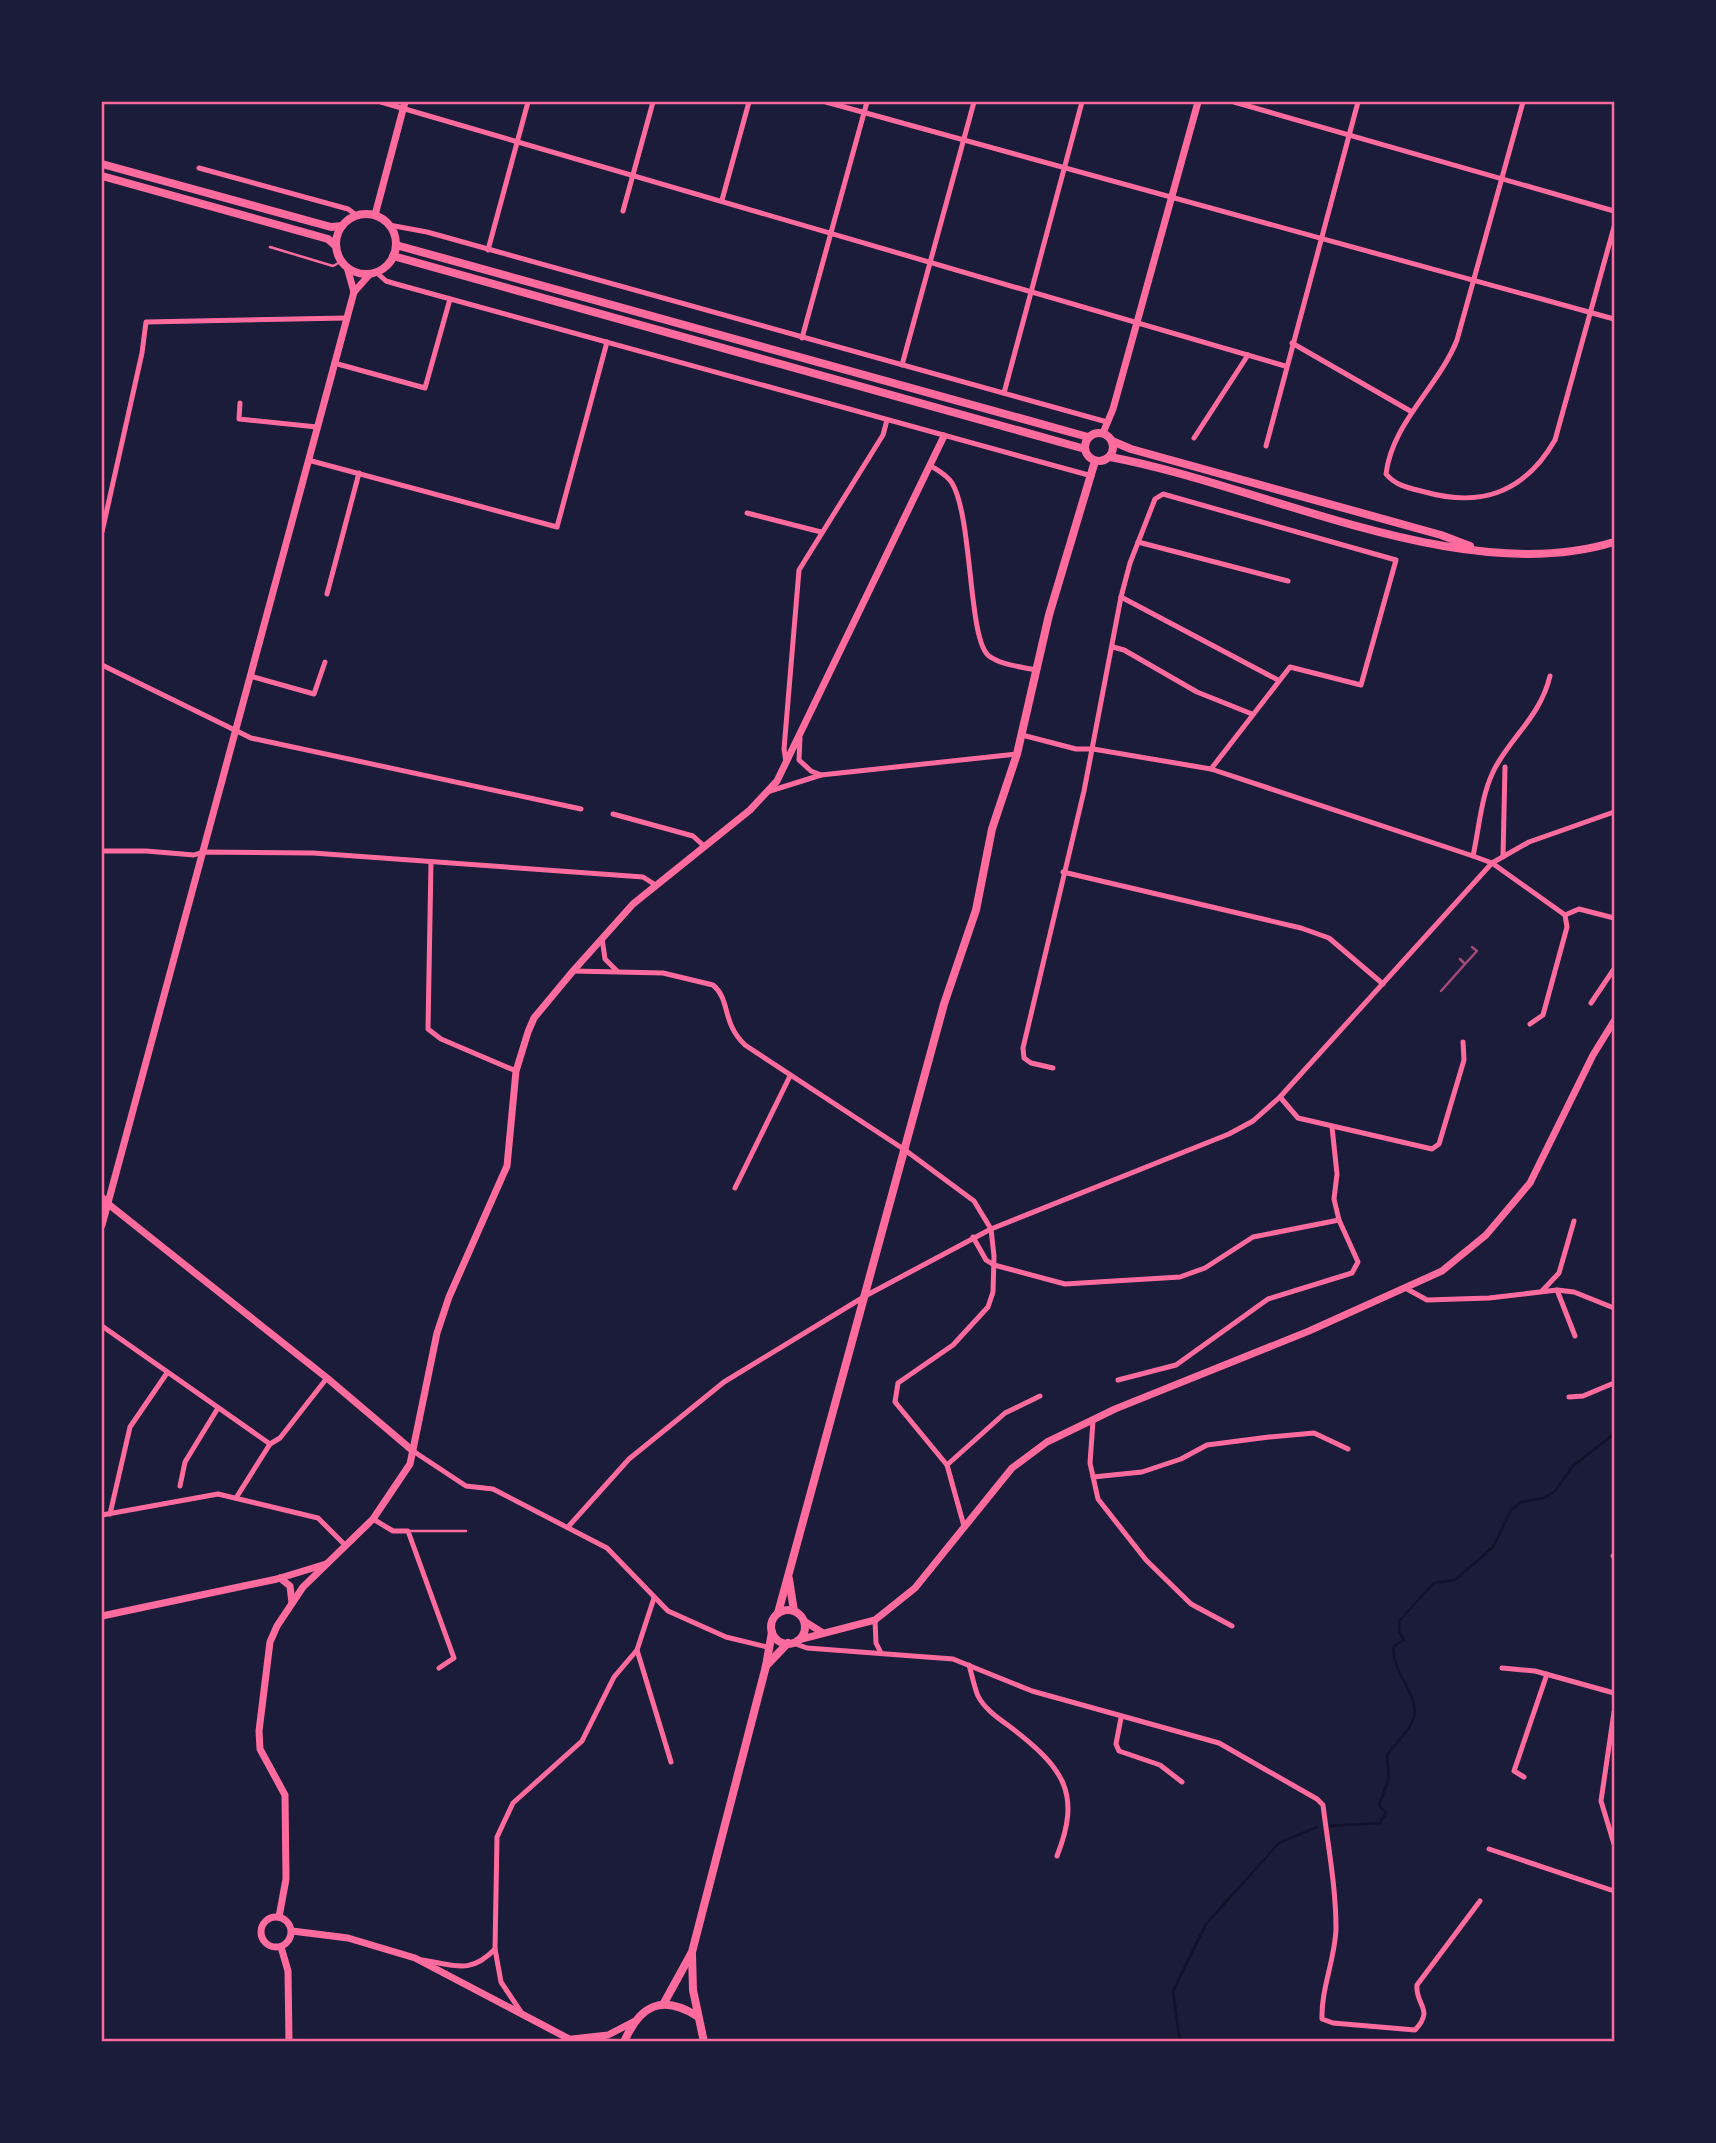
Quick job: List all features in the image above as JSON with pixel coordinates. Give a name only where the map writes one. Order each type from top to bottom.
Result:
[{"type":"main road","points":[[102,164],[331,228],[342,226],[356,215],[375,215],[389,225],[396,245],[393,257],[373,273],[344,264],[336,246],[328,239],[102,176]]},
{"type":"main road","points":[[336,246],[342,226]]},
{"type":"main road","points":[[396,245],[1088,437],[1103,433],[1112,441],[1142,453],[1441,535],[1479,549]]},
{"type":"main road","points":[[393,257],[1085,449],[1095,461]]},
{"type":"main road","points":[[1085,449],[1088,437]]},
{"type":"main road","points":[[1110,457],[1112,441]]},
{"type":"main road","points":[[1095,461],[1110,457],[1441,547],[1535,555],[1577,552],[1615,542]]},
{"type":"main road","points":[[664,2003],[692,1952],[766,1666],[772,1621],[778,1613],[867,1295],[944,1004],[976,910],[992,830],[1017,754],[1036,670],[1095,461]]},
{"type":"main road","points":[[766,1666],[804,1632],[804,1621],[794,1611],[788,1577]]},
{"type":"main road","points":[[778,1613],[794,1611]]},
{"type":"main road","points":[[772,1632],[778,1640],[793,1642]]},
{"type":"main road","points":[[692,1952],[697,2016],[704,2042]]},
{"type":"main road","points":[[624,2042],[633,2022],[647,2009],[664,2003],[681,2006],[697,2016]]},
{"type":"street","points":[[381,102],[404,105],[517,142],[1285,366]]},
{"type":"street","points":[[488,250],[528,102]]},
{"type":"street","points":[[623,211],[653,102]]},
{"type":"street","points":[[722,200],[749,102]]},
{"type":"street","points":[[826,102],[1615,319]]},
{"type":"street","points":[[802,338],[867,102]]},
{"type":"street","points":[[902,365],[974,102]]},
{"type":"street","points":[[1004,393],[1083,102]]},
{"type":"street","points":[[1103,433],[1198,102]]},
{"type":"street","points":[[1234,102],[1615,211]]},
{"type":"street","points":[[1266,446],[1285,366],[1358,102]]},
{"type":"street","points":[[1523,102],[1449,361],[1412,412],[1387,461],[1386,474],[1394,484],[1460,499],[1508,489],[1540,466],[1555,440],[1615,228]]},
{"type":"street","points":[[375,215],[404,105]]},
{"type":"street","points":[[199,168],[348,209],[356,215]]},
{"type":"street","points":[[389,225],[402,225],[1107,422]]},
{"type":"street","points":[[344,264],[354,292]]},
{"type":"street","points":[[102,1225],[104,1200],[203,852],[354,292],[373,273],[386,281],[1092,476]]},
{"type":"street","points":[[334,363],[425,388],[450,299]]},
{"type":"street","points":[[102,532],[142,353],[146,322],[347,318]]},
{"type":"street","points":[[309,460],[557,527],[607,342]]},
{"type":"street","points":[[1292,343],[1412,412]]},
{"type":"street","points":[[1194,438],[1248,355]]},
{"type":"street","points":[[240,403],[239,419],[317,427]]},
{"type":"street","points":[[787,765],[784,749],[798,575],[821,532],[883,435],[887,420]]},
{"type":"street","points":[[770,791],[787,765],[944,436]]},
{"type":"street","points":[[931,466],[946,475],[956,492],[965,521],[982,645],[987,655],[1036,670]]},
{"type":"street","points":[[327,594],[359,473]]},
{"type":"street","points":[[1054,1068],[1031,1063],[1024,1058],[1023,1048],[1093,749],[1121,597],[1138,542],[1159,495],[1396,560],[1361,685],[1290,667],[1211,769]]},
{"type":"street","points":[[747,513],[821,532]]},
{"type":"street","points":[[1138,542],[1288,581]]},
{"type":"street","points":[[1121,597],[1278,680]]},
{"type":"street","points":[[1113,647],[1124,650],[1197,692],[1252,714]]},
{"type":"street","points":[[250,676],[314,694],[325,662]]},
{"type":"street","points":[[102,665],[225,723],[235,731],[263,741],[581,809]]},
{"type":"street","points":[[1474,856],[1493,771],[1524,730],[1547,690],[1550,676]]},
{"type":"street","points":[[1022,735],[1076,749],[1093,749],[1211,769],[1492,863],[1565,915],[1567,927],[1543,1015],[1530,1024]]},
{"type":"street","points":[[800,736],[799,760],[811,771],[821,775]]},
{"type":"street","points":[[279,1917],[286,1879],[285,1795],[260,1749],[258,1731],[270,1642],[303,1587],[373,1519],[410,1464],[437,1333],[458,1274],[508,1166],[516,1071],[534,1018],[602,937],[654,884],[770,791],[787,783],[821,775],[1017,754]]},
{"type":"street","points":[[1503,857],[1505,767]]},
{"type":"street","points":[[568,1527],[629,1459],[724,1382],[867,1295],[973,1237],[1204,1146],[1253,1121],[1280,1097],[1492,863],[1530,842],[1615,812]]},
{"type":"street","points":[[613,814],[694,836],[704,846]]},
{"type":"street","points":[[102,852],[146,850],[194,855],[203,852],[313,853],[643,877],[654,884]]},
{"type":"street","points":[[431,862],[428,1029],[441,1039],[516,1071]]},
{"type":"street","points":[[1063,872],[1301,928],[1329,939],[1383,984]]},
{"type":"street","points":[[1565,915],[1579,909],[1615,918]]},
{"type":"street","points":[[602,937],[605,959]]},
{"type":"street","points":[[589,952],[605,959],[620,973]]},
{"type":"street","points":[[1591,1003],[1615,969]]},
{"type":"street","points":[[573,971],[663,973],[713,985],[720,991],[728,1025],[735,1035],[790,1076],[905,1150],[974,1201],[991,1229],[993,1292],[982,1316],[953,1345],[898,1382],[894,1394],[895,1402],[947,1465],[964,1526]]},
{"type":"street","points":[[793,1642],[875,1620],[915,1588],[1012,1468],[1047,1442],[1115,1409],[1407,1289],[1442,1271],[1486,1235],[1530,1183],[1593,1055],[1615,1021]]},
{"type":"street","points":[[1280,1097],[1298,1118],[1432,1149],[1439,1144],[1464,1060],[1463,1042]]},
{"type":"street","points":[[735,1188],[790,1076]]},
{"type":"street","points":[[1118,1380],[1176,1365],[1268,1299],[1352,1273],[1358,1262],[1339,1220],[1334,1199],[1336,1154],[1332,1127]]},
{"type":"street","points":[[104,1200],[327,1378],[413,1451],[466,1486],[493,1489],[607,1548],[668,1611],[707,1630],[767,1647]]},
{"type":"street","points":[[973,1237],[986,1260],[994,1265],[1065,1284],[1186,1276],[1253,1237],[1339,1220]]},
{"type":"street","points":[[1542,1291],[1559,1273],[1574,1221]]},
{"type":"street","points":[[1407,1289],[1427,1300],[1489,1298],[1557,1290],[1574,1292],[1615,1308]]},
{"type":"street","points":[[1557,1290],[1575,1336]]},
{"type":"street","points":[[102,1326],[271,1444]]},
{"type":"street","points":[[110,1514],[130,1427],[167,1373]]},
{"type":"street","points":[[236,1498],[271,1444],[280,1438],[327,1378]]},
{"type":"street","points":[[1569,1397],[1583,1396],[1615,1383]]},
{"type":"street","points":[[947,1465],[1005,1413],[1040,1396]]},
{"type":"street","points":[[180,1486],[185,1462],[218,1408]]},
{"type":"street","points":[[1093,1421],[1090,1462],[1098,1499],[1146,1560],[1191,1604],[1232,1626]]},
{"type":"street","points":[[1093,1477],[1142,1472],[1181,1460],[1207,1445],[1269,1437],[1314,1433],[1348,1449]]},
{"type":"street","points":[[102,1515],[218,1494],[318,1518],[345,1545]]},
{"type":"street","points":[[373,1519],[393,1531],[408,1531],[454,1658],[439,1668]]},
{"type":"street","points":[[102,1616],[280,1578],[327,1563]]},
{"type":"street","points":[[295,1573],[301,1579],[303,1587]]},
{"type":"street","points":[[280,1578],[291,1588],[292,1603]]},
{"type":"street","points":[[524,2016],[500,1983],[495,1948],[494,1859],[503,1820],[513,1802],[582,1741],[614,1677],[637,1650],[654,1598]]},
{"type":"street","points":[[875,1620],[876,1643],[881,1653]]},
{"type":"street","points":[[804,1621],[823,1633]]},
{"type":"street","points":[[793,1642],[807,1648],[953,1659],[1032,1691],[1121,1718],[1168,1728],[1231,1749],[1317,1799],[1322,1805],[1336,1930],[1322,2019],[1333,2023],[1415,2029],[1423,2021],[1425,2013],[1416,1992],[1417,1985],[1480,1901]]},
{"type":"street","points":[[637,1650],[671,1762]]},
{"type":"street","points":[[969,1665],[979,1697],[990,1712],[1040,1753],[1065,1781],[1068,1814],[1066,1833],[1058,1856]]},
{"type":"street","points":[[1502,1668],[1547,1674],[1615,1693]]},
{"type":"street","points":[[1524,1777],[1514,1771],[1547,1674]]},
{"type":"street","points":[[1615,1712],[1601,1801],[1615,1844]]},
{"type":"street","points":[[1121,1718],[1116,1744],[1119,1751],[1160,1765],[1182,1782]]},
{"type":"street","points":[[1489,1849],[1615,1891]]},
{"type":"street","points":[[279,1917],[288,1922],[292,1931],[289,1941],[281,1947],[271,1947],[262,1936],[265,1922],[279,1917]]},
{"type":"street","points":[[292,1931],[348,1938],[415,1958],[469,1968],[482,1963],[495,1948]]},
{"type":"street","points":[[281,1947],[288,1971],[289,2042]]},
{"type":"street","points":[[415,1958],[573,2040],[608,2035],[633,2022]]},
{"type":"lane","points":[[270,247],[333,265],[344,264]]},
{"type":"lane","points":[[408,1531],[466,1531]]},
{"type":"waterway","points":[[1330,1826],[1380,1823],[1386,1813],[1379,1805],[1389,1778],[1387,1755],[1408,1729],[1415,1711],[1394,1655],[1394,1646],[1404,1640],[1399,1632],[1399,1621],[1434,1583],[1455,1580],[1493,1547],[1511,1510],[1521,1502],[1544,1498],[1555,1491],[1573,1466],[1614,1434]]},
{"type":"waterway","points":[[1180,2042],[1173,1991],[1206,1924],[1279,1843],[1317,1827]]},
{"type":"railway","points":[[1465,964],[1477,951],[1472,947]]},
{"type":"railway","points":[[1441,991],[1465,964],[1460,959]]}]
